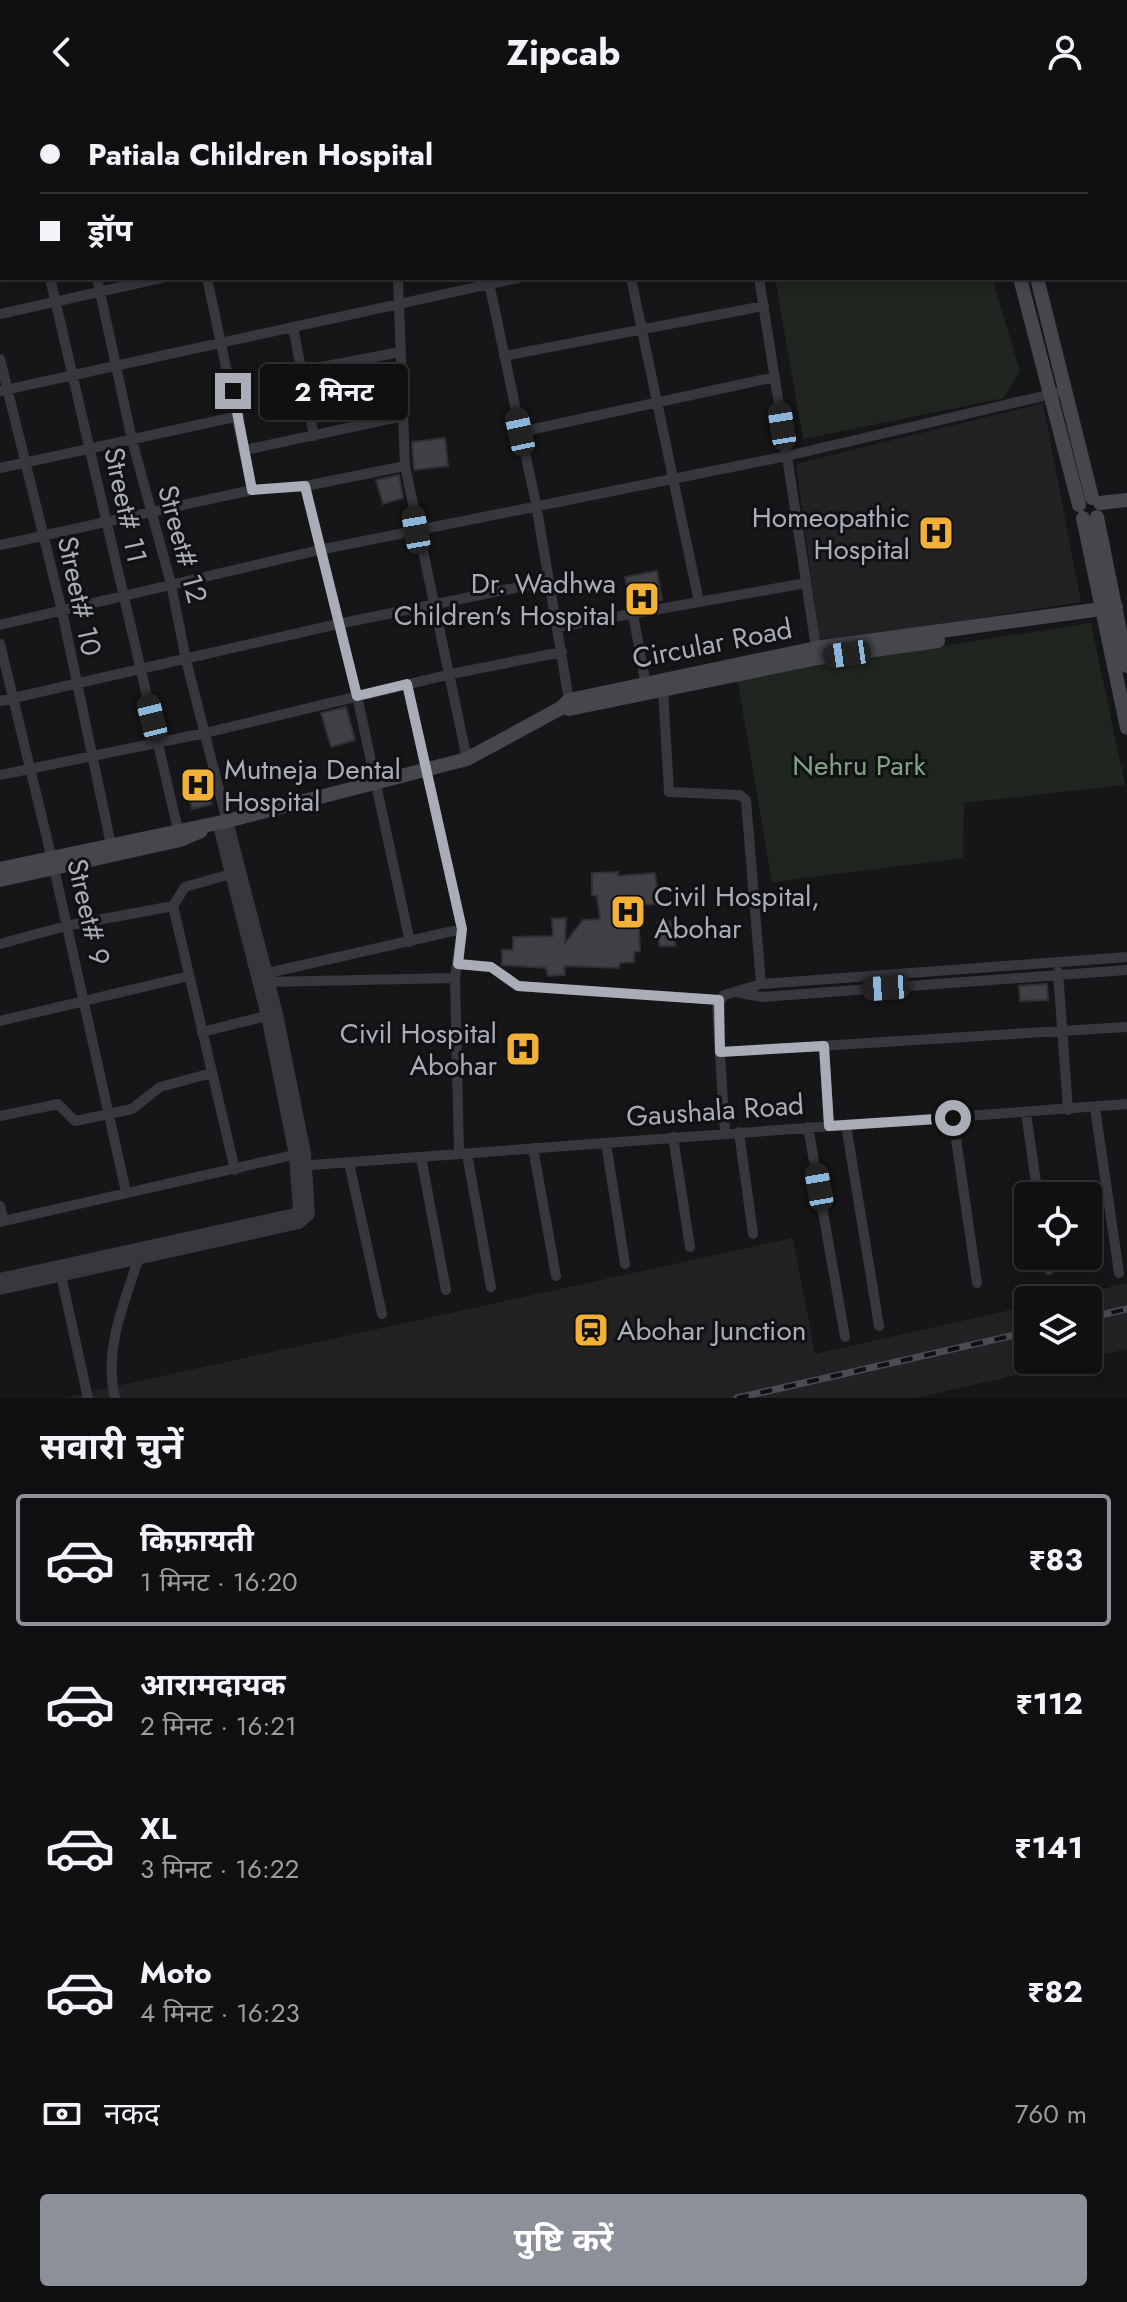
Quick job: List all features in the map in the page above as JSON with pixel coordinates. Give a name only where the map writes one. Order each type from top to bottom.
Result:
[{"type":"main road","points":[[1021,280],[1059,392],[1092,509],[1111,612],[1127,728]]},
{"type":"main road","points":[[1037,280],[1059,392]]},
{"type":"main road","points":[[1092,509],[1127,500]]},
{"type":"main road","points":[[1092,509],[1127,510]]},
{"type":"main road","points":[[1111,612],[1127,666]]},
{"type":"main road","name":"Circular Road","points":[[0,880],[111,845],[219,822],[467,759],[565,704],[572,709],[646,687],[817,653],[1111,612]]},
{"type":"main road","name":"Circular Road","points":[[646,687],[663,689],[817,653]]},
{"type":"main road","name":"Circular Road","points":[[0,869],[53,864],[180,840],[219,822]]},
{"type":"street","name":"Street# 11","points":[[51,280],[178,830]]},
{"type":"street","name":"Street# 12","points":[[97,280],[132,440],[171,584],[205,733],[219,822]]},
{"type":"street","points":[[0,314],[152,280]]},
{"type":"street","points":[[207,280],[239,416],[252,490]]},
{"type":"street","points":[[398,280],[405,466],[416,530],[451,674],[467,759]]},
{"type":"street","points":[[631,280],[699,602]]},
{"type":"street","points":[[759,280],[817,653]]},
{"type":"street","points":[[4,390],[488,281],[536,504],[562,652],[565,704]]},
{"type":"street","points":[[504,356],[764,306]]},
{"type":"street","points":[[293,327],[314,436]]},
{"type":"street","points":[[301,371],[400,352]]},
{"type":"street","name":"Street# 10","points":[[0,359],[4,390],[62,611],[74,683],[111,845]]},
{"type":"street","points":[[520,432],[775,377]]},
{"type":"street","points":[[0,625],[319,550],[787,456],[1059,392]]},
{"type":"street","points":[[0,468],[239,416]]},
{"type":"street","points":[[245,450],[403,416]]},
{"type":"street","points":[[0,545],[106,525],[252,490],[305,486],[405,466]]},
{"type":"street","points":[[305,486],[357,696],[410,942]]},
{"type":"street","points":[[0,701],[434,603],[549,581]]},
{"type":"street","points":[[558,627],[806,583]]},
{"type":"street","points":[[633,614],[646,687]]},
{"type":"street","name":"Street# 9","points":[[0,644],[126,1192]]},
{"type":"street","points":[[0,775],[205,733],[451,674],[562,652]]},
{"type":"street","points":[[407,684],[462,929],[455,978],[463,1154],[491,1287]]},
{"type":"street","points":[[663,689],[669,792],[740,795],[746,800],[761,984]]},
{"type":"street","points":[[0,1279],[60,1271],[299,1223],[309,1214],[272,1015],[219,822]]},
{"type":"street","points":[[234,873],[185,887],[173,906],[235,1170]]},
{"type":"street","points":[[0,944],[66,926],[173,906]]},
{"type":"street","points":[[263,978],[462,929]]},
{"type":"street","points":[[458,964],[491,967],[518,986],[719,1000],[733,992],[761,984],[1127,957]]},
{"type":"street","points":[[1058,963],[1068,1110]]},
{"type":"street","points":[[733,992],[762,997],[1127,970]]},
{"type":"street","points":[[0,1021],[85,1004],[189,976]]},
{"type":"street","points":[[263,978],[455,978]]},
{"type":"street","points":[[719,1000],[725,1133]]},
{"type":"street","points":[[202,1032],[272,1015]]},
{"type":"street","points":[[720,1052],[1127,1027]]},
{"type":"street","points":[[824,1046],[829,1126]]},
{"type":"street","points":[[0,1116],[58,1104],[72,1121],[108,1114],[137,1107],[160,1087],[212,1073]]},
{"type":"street","name":"Gaushala Road","points":[[2,1222],[126,1192],[301,1160],[349,1163],[1127,1104]]},
{"type":"street","points":[[1095,1108],[1119,1273]]},
{"type":"street","points":[[1026,1113],[1036,1182]]},
{"type":"street","points":[[953,1118],[977,1283]]},
{"type":"street","points":[[846,1125],[879,1326]]},
{"type":"street","points":[[808,1127],[845,1337]]},
{"type":"street","points":[[739,1132],[753,1234]]},
{"type":"street","points":[[673,1137],[690,1247]]},
{"type":"street","points":[[606,1143],[625,1264]]},
{"type":"street","points":[[533,1148],[556,1276]]},
{"type":"street","points":[[421,1157],[446,1290]]},
{"type":"street","points":[[349,1163],[382,1314]]},
{"type":"street","points":[[0,1206],[2,1222]]},
{"type":"street","points":[[115,1398],[110,1358],[117,1323],[140,1254]]},
{"type":"street","points":[[0,1289],[60,1271]]},
{"type":"street","points":[[60,1271],[88,1398]]},
{"type":"shaded area","name":"Homeopathic Hospital","points":[[1043,403],[1081,602],[820,643],[796,464]]},
{"type":"shaded area","name":"Abohar Junction","points":[[793,1238],[815,1354],[1014,1309],[1014,1374],[1020,1374],[916,1398],[62,1398]]},
{"type":"shaded area","points":[[1127,1283],[1127,1349],[1102,1355],[1102,1289]]},
{"type":"green space","points":[[775,280],[993,280],[1020,371],[1004,398],[803,439]]},
{"type":"green space","name":"Nehru Park","points":[[1091,623],[1125,785],[964,803],[963,858],[772,882],[737,678]]},
{"type":"building","points":[[445,438],[448,466],[414,470],[412,442]]},
{"type":"building","points":[[399,475],[403,498],[383,504],[376,480]]},
{"type":"building","points":[[657,571],[662,600],[631,606],[625,577]]},
{"type":"building","points":[[346,707],[355,740],[331,747],[321,713]]},
{"type":"building","points":[[204,771],[212,804],[192,809],[184,776]]},
{"type":"building","points":[[618,872],[618,876],[655,873],[659,904],[638,905],[640,951],[634,952],[634,962],[620,963],[619,968],[564,966],[565,975],[548,976],[546,968],[502,965],[502,950],[513,950],[513,937],[553,936],[552,919],[566,918],[565,943],[583,920],[600,919],[597,896],[592,895],[592,873]]},
{"type":"building","points":[[674,921],[675,946],[659,946],[658,922]]},
{"type":"building","points":[[1047,984],[1048,1000],[1020,1001],[1019,986]]},
{"type":"railway","points":[[1102,1315],[1127,1309]]},
{"type":"railway","points":[[737,1398],[1014,1335]]},
{"type":"place","name":"Homeopathic Hospital","points":[[936,533]]},
{"type":"place","name":"Dr. Wadhwa Children's Hospital","points":[[642,599]]},
{"type":"place","name":"Mutneja Dental Hospital","points":[[198,785]]},
{"type":"place","name":"Civil Hospital, Abohar","points":[[628,912]]},
{"type":"place","name":"Civil Hospital Abohar","points":[[523,1049]]},
{"type":"place","name":"Abohar Junction","points":[[591,1330]]},
{"type":"route","points":[[233,391],[252,490],[305,486],[357,696],[407,684],[462,929],[458,964],[491,967],[518,986],[719,1000],[720,1052],[824,1046],[829,1126],[953,1118]]}]
